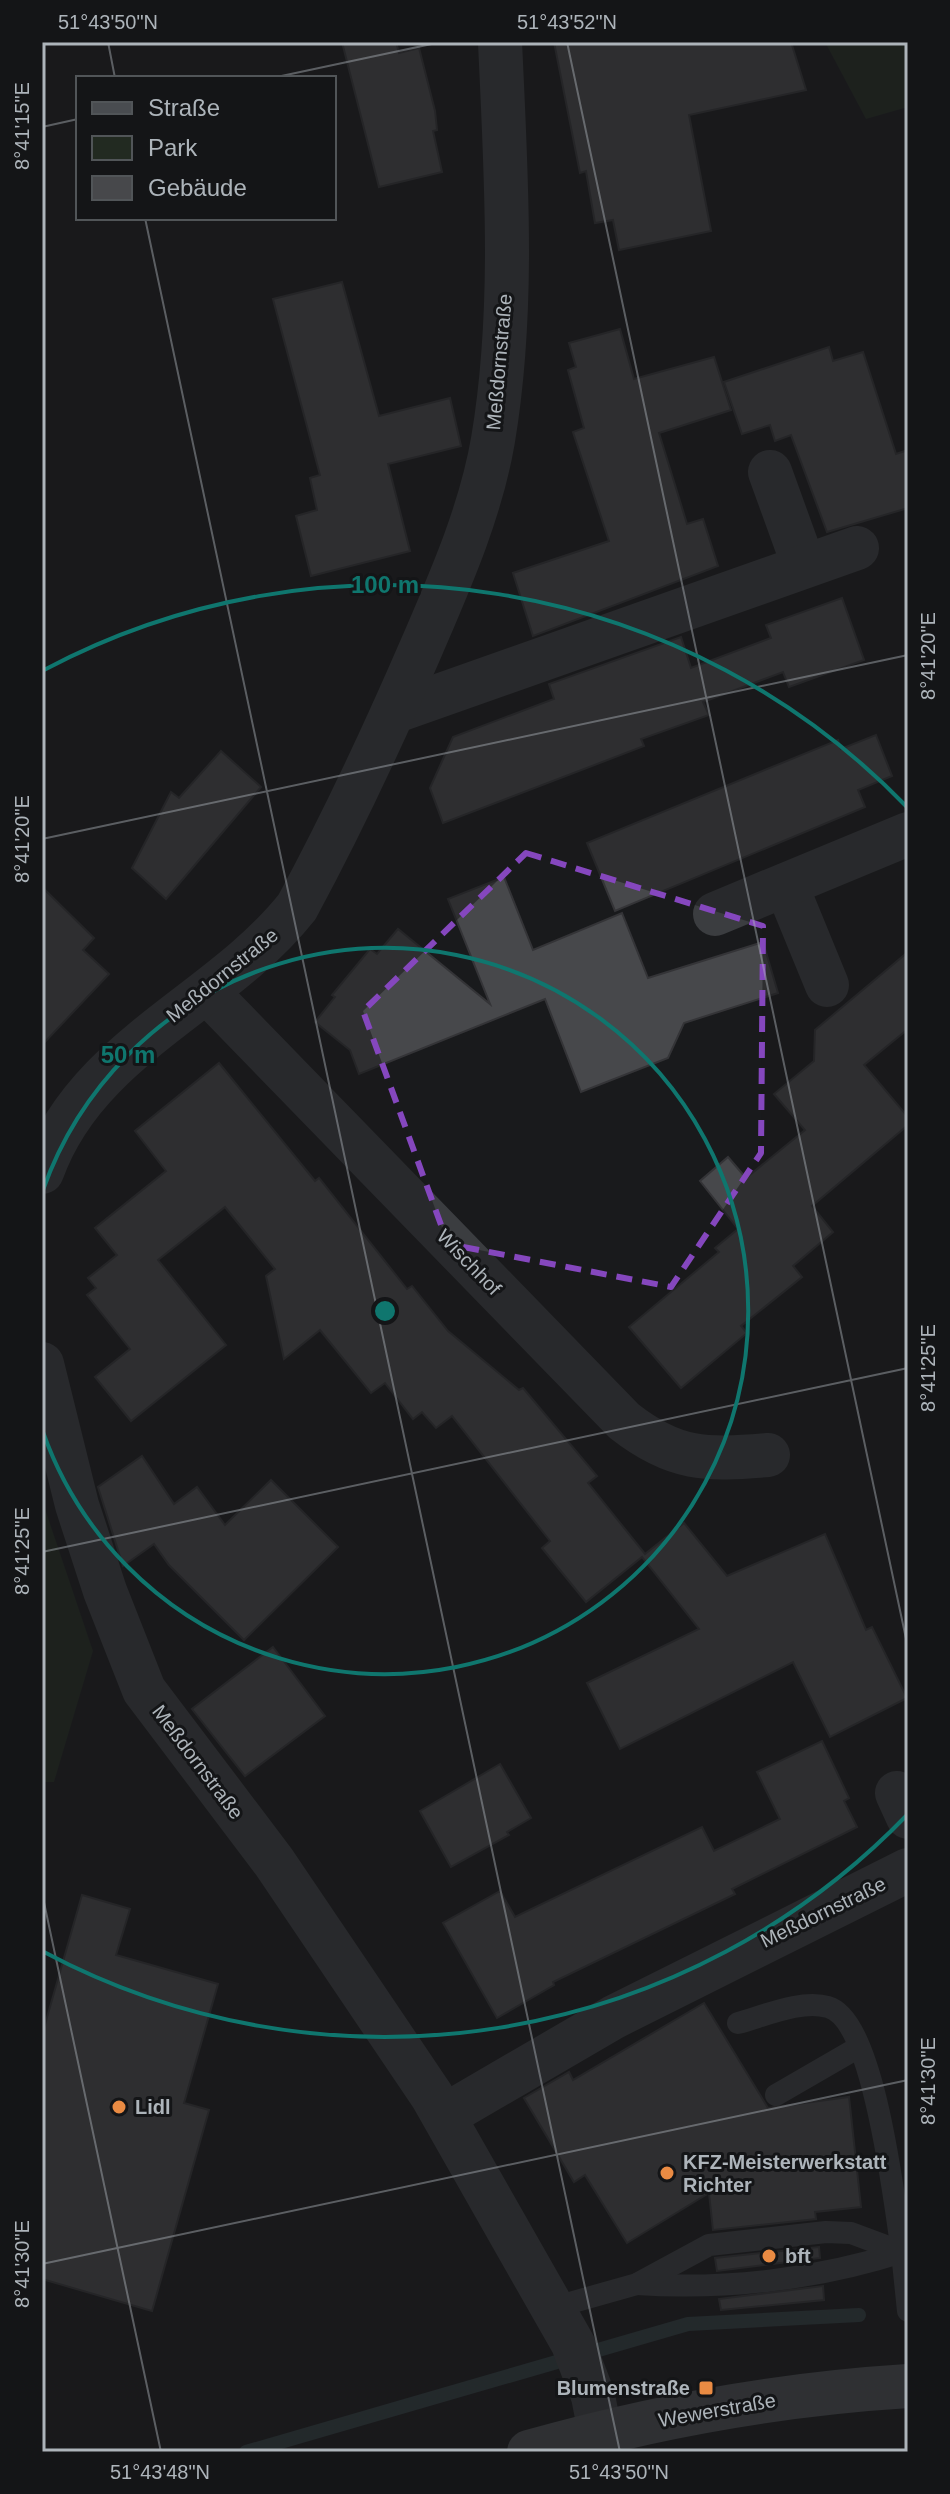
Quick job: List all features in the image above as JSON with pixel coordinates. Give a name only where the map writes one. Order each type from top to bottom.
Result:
[{"type":"main road","name":"Wewerstraße","points":[[529,2452],[600,2432],[789,2398],[908,2386]]},
{"type":"street","name":"Meßdornstraße","points":[[42,1172],[60,1134],[100,1081],[132,1047],[207,992],[275,934],[297,907],[393,712],[445,592],[492,444],[502,356],[507,206],[500,42]]},
{"type":"street","points":[[770,472],[804,566]]},
{"type":"street","points":[[393,712],[857,548]]},
{"type":"street","points":[[715,914],[908,834]]},
{"type":"street","points":[[786,885],[827,985]]},
{"type":"street","name":"Wischhof","points":[[207,992],[624,1421],[651,1442],[692,1457],[768,1455]]},
{"type":"street","name":"Meßdornstraße","points":[[42,1364],[77,1505],[105,1591],[144,1690],[274,1862],[444,2116],[571,2342],[600,2432]]},
{"type":"street","name":"Meßdornstraße","points":[[444,2116],[614,2017],[908,1870]]},
{"type":"lane","points":[[738,2023],[809,2006],[826,2006],[838,2011],[859,2047],[878,2101],[902,2252],[908,2311]]},
{"type":"lane","points":[[776,2095],[859,2047]]},
{"type":"lane","points":[[571,2342],[637,2284],[709,2245],[839,2232],[875,2239],[902,2252]]},
{"type":"lane","points":[[637,2284],[698,2286],[827,2273],[902,2252]]},
{"type":"highlighted area","points":[[526,853],[763,926],[761,1153],[671,1287],[448,1244],[363,1011]]},
{"type":"green space","points":[[825,42],[908,42],[908,107],[866,119]]},
{"type":"green space","points":[[42,1500],[93,1651],[54,1782],[42,1782]]},
{"type":"building","points":[[342,42],[396,42],[399,53],[419,48],[435,111],[437,130],[433,131],[442,172],[379,187]]},
{"type":"building","points":[[554,42],[791,42],[806,90],[689,115],[711,231],[619,250],[613,220],[595,223],[586,171],[580,173]]},
{"type":"building","points":[[342,282],[379,416],[450,398],[461,446],[388,464],[410,551],[311,576],[296,516],[317,510],[310,478],[320,475],[273,299]]},
{"type":"building","points":[[620,329],[634,379],[714,357],[731,410],[659,433],[687,524],[703,519],[718,566],[533,636],[513,573],[609,541],[573,432],[584,428],[568,370],[576,367],[569,343]]},
{"type":"building","points":[[829,347],[833,361],[863,352],[896,454],[908,450],[908,508],[827,532],[791,435],[775,441],[770,425],[742,434],[724,382]]},
{"type":"building","points":[[842,598],[864,660],[789,687],[783,672],[703,702],[709,715],[641,739],[644,746],[443,823],[430,788],[453,737],[554,699],[549,684],[681,637],[691,668],[771,638],[766,625]]},
{"type":"building","points":[[876,735],[892,776],[858,790],[865,807],[615,911],[587,843],[838,740],[841,749]]},
{"type":"building","points":[[221,751],[261,787],[166,899],[132,868],[171,792],[179,798]]},
{"type":"building","points":[[504,877],[533,950],[622,913],[648,978],[763,942],[778,993],[684,1023],[668,1058],[581,1092],[545,999],[359,1074],[350,1050],[315,1022],[335,997],[332,995],[370,949],[377,954],[398,929],[490,1004],[448,899]]},
{"type":"building","points":[[42,887],[94,938],[83,950],[109,974],[42,1045]]},
{"type":"building","points":[[908,952],[908,1029],[864,1065],[908,1117],[908,1125],[812,1206],[833,1232],[793,1266],[802,1277],[741,1326],[747,1333],[681,1388],[629,1327],[719,1252],[715,1248],[738,1229],[700,1181],[728,1157],[746,1178],[805,1130],[774,1094],[814,1061],[815,1030]]},
{"type":"building","points":[[219,1063],[315,1181],[319,1178],[407,1289],[412,1286],[448,1331],[519,1390],[523,1388],[597,1476],[588,1483],[645,1554],[684,1523],[727,1576],[825,1534],[866,1630],[872,1627],[907,1698],[830,1737],[793,1662],[620,1749],[587,1683],[699,1629],[642,1557],[586,1602],[542,1548],[550,1541],[452,1416],[436,1428],[422,1412],[413,1419],[385,1383],[371,1393],[320,1330],[284,1359],[266,1276],[275,1269],[225,1207],[158,1260],[226,1345],[131,1421],[95,1377],[130,1349],[87,1295],[96,1288],[88,1278],[117,1255],[95,1228],[166,1171],[135,1131]]},
{"type":"building","points":[[142,1456],[174,1504],[197,1487],[225,1525],[271,1480],[338,1547],[244,1640],[169,1565],[154,1544],[123,1566],[98,1487]]},
{"type":"building","points":[[273,1647],[325,1716],[245,1776],[192,1709]]},
{"type":"building","points":[[822,1741],[849,1798],[844,1801],[857,1827],[732,1889],[735,1894],[553,1982],[554,1985],[497,2018],[443,1923],[500,1891],[515,1917],[702,1827],[714,1851],[780,1819],[757,1772]]},
{"type":"building","points":[[500,1764],[531,1818],[507,1832],[509,1835],[451,1867],[420,1811]]},
{"type":"building","name":"Lidl","points":[[82,1895],[130,1909],[116,1955],[218,1984],[184,2103],[209,2110],[152,2311],[42,2279],[42,2035]]},
{"type":"building","points":[[704,2003],[768,2108],[849,2097],[861,2207],[815,2212],[816,2219],[713,2230],[709,2193],[627,2243],[585,2175],[574,2182],[524,2098],[569,2072],[573,2080]]},
{"type":"building","points":[[819,2247],[820,2258],[717,2271],[715,2258]]},
{"type":"building","points":[[823,2286],[824,2300],[721,2310],[719,2299]]},
{"type":"waterway","points":[[246,2452],[688,2324],[859,2315]]},
{"type":"place","name":"Lidl","points":[[119,2107]]},
{"type":"place","name":"KFZ-Meisterwerkstatt Richter","points":[[667,2173]]},
{"type":"place","name":"bft","points":[[769,2256]]},
{"type":"place","name":"Blumenstraße","points":[[706,2388]]}]
